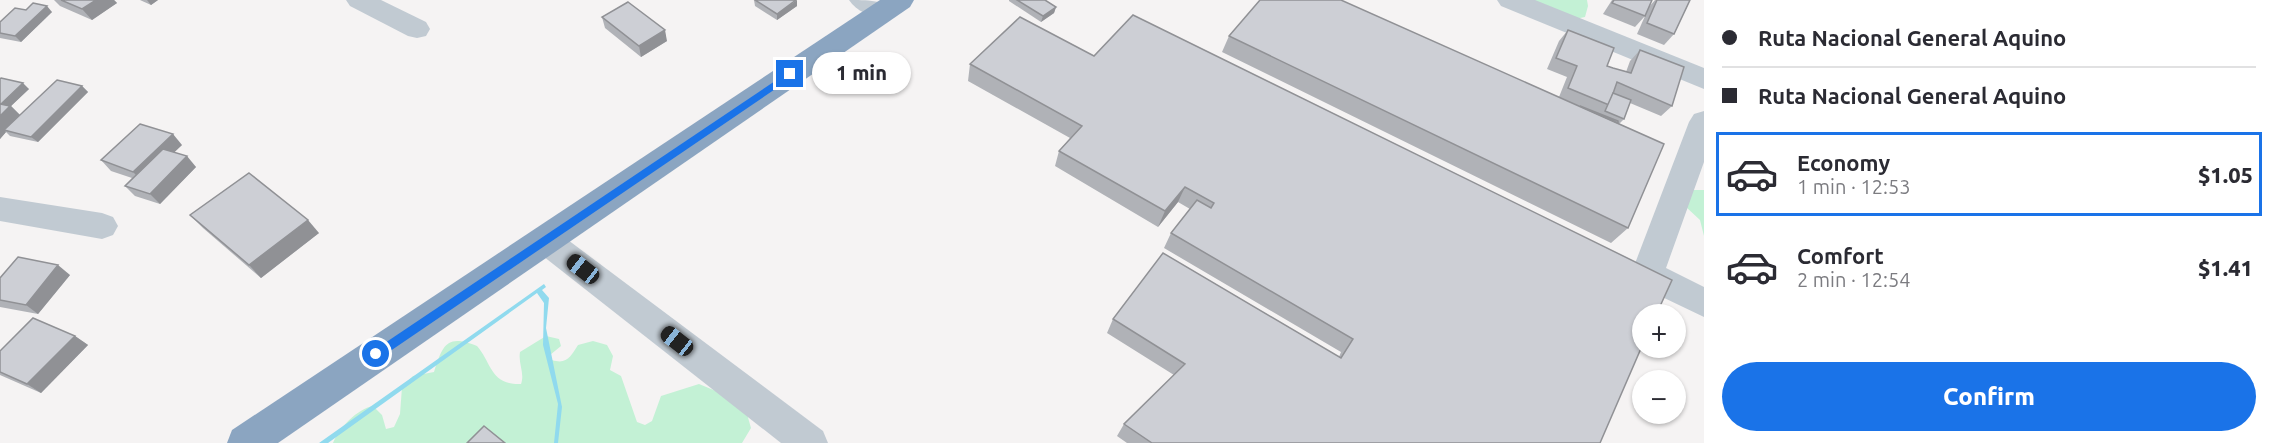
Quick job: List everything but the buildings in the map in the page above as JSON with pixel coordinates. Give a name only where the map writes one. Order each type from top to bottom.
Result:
[{"type":"highway","points":[[246,443],[545,240],[882,4]]},
{"type":"street","points":[[359,0],[417,29]]},
{"type":"street","points":[[1510,0],[1704,79]]},
{"type":"street","points":[[1704,122],[1647,274],[1704,303]]},
{"type":"street","points":[[0,209],[102,226]]},
{"type":"street","points":[[545,240],[810,443]]},
{"type":"green space","points":[[1521,0],[1587,0],[1588,6],[1585,17],[1575,19]]},
{"type":"green space","points":[[1693,190],[1704,190],[1704,236],[1700,220],[1686,207]]},
{"type":"green space","points":[[546,336],[559,339],[561,346],[550,355],[552,360],[557,361],[568,358],[578,345],[593,341],[607,345],[613,356],[610,370],[621,376],[637,422],[645,425],[652,421],[661,396],[699,384],[728,396],[747,414],[751,428],[742,443],[333,443],[349,420],[373,406],[382,415],[386,429],[394,427],[400,414],[402,387],[413,376],[434,372],[440,354],[448,344],[459,341],[477,346],[497,377],[503,381],[521,384],[520,352]]},
{"type":"water","points":[[544,284],[546,287],[542,290],[549,298],[546,328],[562,407],[558,443],[554,443],[558,404],[543,345],[544,303],[537,293],[328,443],[319,443]]},
{"type":"route","points":[[376,354],[790,74]]}]
